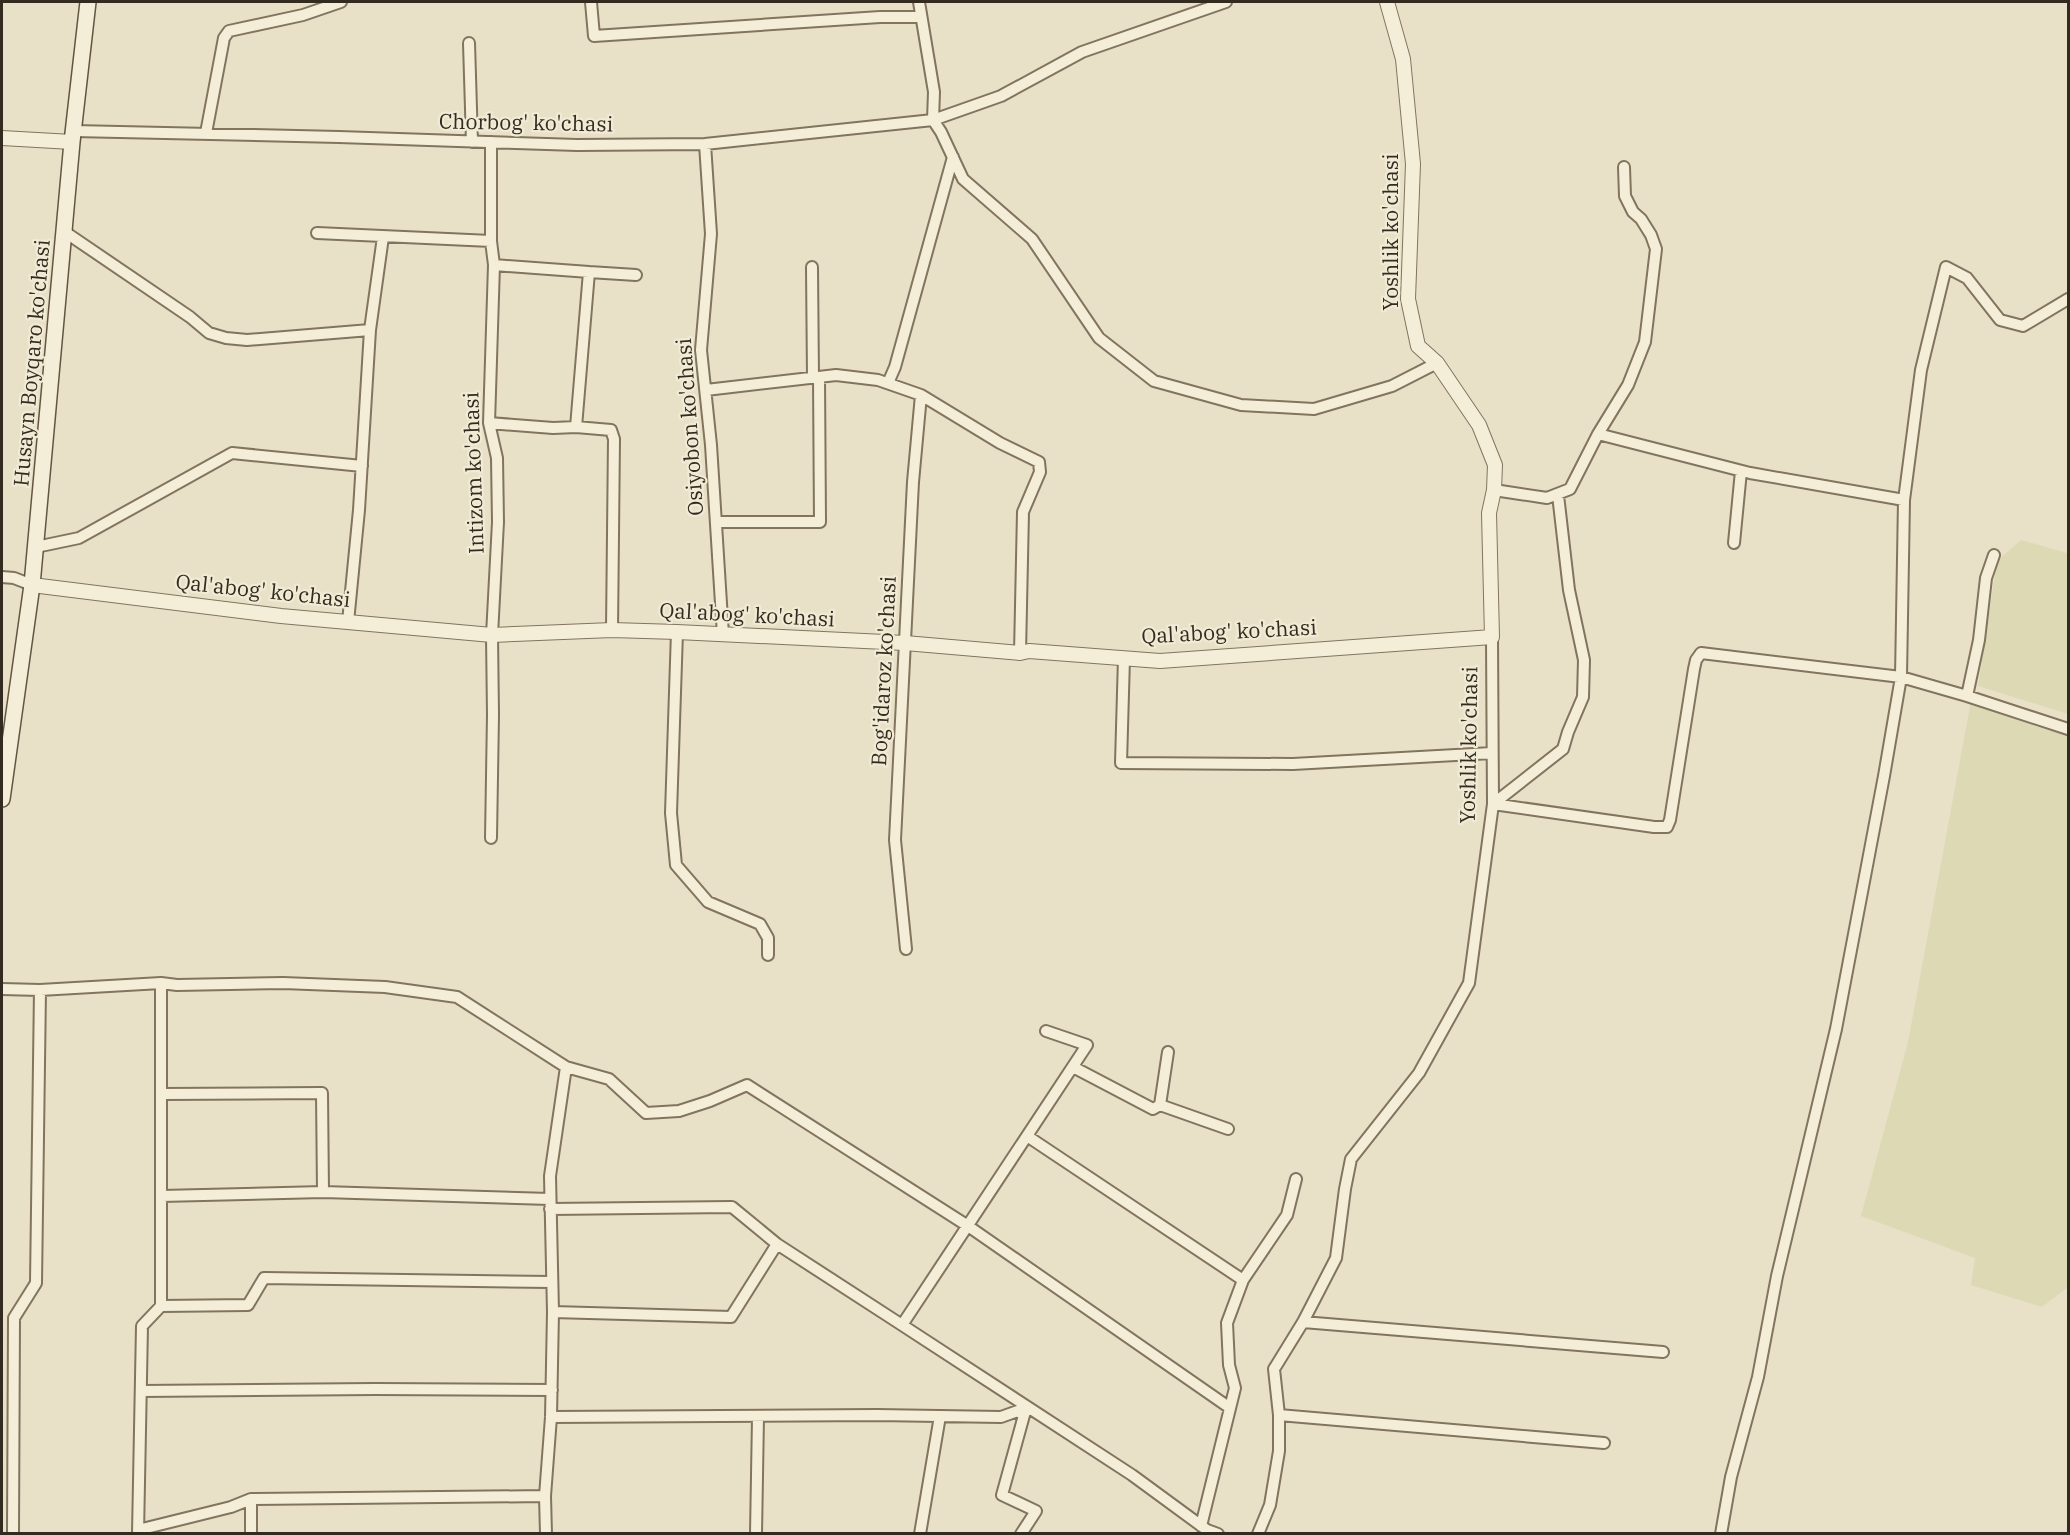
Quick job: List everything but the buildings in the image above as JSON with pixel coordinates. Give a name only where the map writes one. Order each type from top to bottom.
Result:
[{"type":"main road","name":"Husayn Boyqaro ko'chasi","points":[[2,799],[5,744],[32,585],[73,136],[88,2]]},
{"type":"street","points":[[206,134],[224,38],[229,31],[303,15],[341,2]]},
{"type":"street","points":[[591,2],[594,36],[880,17],[921,17]]},
{"type":"street","points":[[919,2],[934,92],[933,120],[963,179],[1032,238],[1099,338],[1154,381],[1241,405],[1314,409],[1392,386],[1437,363]]},
{"type":"street","name":"Сhorbog' ko'chasi","points":[[73,136],[206,134],[577,146],[705,144],[933,120],[1001,96],[1082,52],[1226,2]]},
{"type":"street","name":"Yoshlik ko'chasi","points":[[1258,1533],[1269,1505],[1279,1451],[1279,1415],[1274,1369],[1303,1322],[1336,1258],[1351,1159],[1419,1073],[1469,983],[1492,804],[1489,513],[1494,490],[1495,465],[1479,425],[1437,363],[1418,346],[1408,299],[1413,164],[1403,58],[1387,2]]},
{"type":"street","points":[[469,43],[472,142]]},
{"type":"street","points":[[2,138],[73,136]]},
{"type":"street","name":"Intizom ko'chasi","points":[[490,142],[491,241],[494,265],[489,423],[498,469],[498,522],[492,635],[491,838]]},
{"type":"street","name":"Osiyobon ko'chasi","points":[[705,144],[711,234],[701,350],[706,390],[723,635]]},
{"type":"street","points":[[888,383],[895,367],[953,157]]},
{"type":"street","points":[[1494,490],[1547,498],[1570,489],[1598,434],[1628,385],[1645,342],[1656,249],[1652,235],[1633,212],[1624,196],[1624,166]]},
{"type":"street","points":[[65,232],[190,317],[209,333],[226,338],[247,340],[370,330]]},
{"type":"street","points":[[317,233],[491,241]]},
{"type":"street","points":[[348,622],[362,466],[370,330],[383,237]]},
{"type":"street","points":[[494,265],[636,275]]},
{"type":"street","points":[[716,522],[820,522],[812,267]]},
{"type":"street","points":[[1721,1533],[1731,1477],[1758,1377],[1777,1276],[1836,1029],[1901,677],[1904,500],[1921,370],[1946,267],[1967,278],[2000,320],[2023,326],[2068,299]]},
{"type":"street","points":[[576,427],[589,272]]},
{"type":"street","points":[[706,390],[836,375],[888,383],[921,394],[1000,443],[1039,462],[1040,472],[1023,512],[1020,652]]},
{"type":"street","name":"Bog'idaroz ko'chasi","points":[[906,950],[895,840],[913,482],[921,394]]},
{"type":"street","points":[[489,423],[611,430],[614,439],[612,630]]},
{"type":"street","points":[[1598,434],[1741,471],[1904,500]]},
{"type":"street","points":[[36,547],[79,538],[232,453],[362,466]]},
{"type":"street","points":[[1734,543],[1741,471]]},
{"type":"street","points":[[1492,804],[1563,749],[1583,697],[1584,660],[1569,590],[1558,495]]},
{"type":"street","points":[[1967,696],[1980,640],[1986,578],[1994,555]]},
{"type":"street","name":"Qal'abog' ko'chasi","points":[[2,577],[14,578],[32,585],[281,616],[492,635],[612,630],[676,632],[904,643],[1160,661],[1492,637]]},
{"type":"street","points":[[676,632],[671,813],[676,865],[708,902],[760,924],[768,938],[768,955]]},
{"type":"street","points":[[1492,804],[1654,827],[1667,826],[1670,820],[1694,669],[1701,653],[1901,677],[2068,729]]},
{"type":"street","points":[[1124,658],[1121,763],[1293,764],[1492,753]]},
{"type":"street","points":[[160,983],[161,1306],[142,1326],[138,1532],[231,1507],[251,1499],[545,1496]]},
{"type":"street","points":[[2,989],[40,990],[160,983],[177,986],[283,983],[386,987],[457,997],[566,1067],[609,1079],[646,1113],[678,1111],[710,1101],[747,1085],[968,1226],[1230,1408]]},
{"type":"street","points":[[13,1533],[14,1318],[36,1283],[40,990]]},
{"type":"street","points":[[902,1325],[1087,1045],[1046,1031]]},
{"type":"street","points":[[1160,1105],[1168,1052]]},
{"type":"street","points":[[546,1533],[545,1496],[552,1390],[550,1204],[553,1153],[566,1067]]},
{"type":"street","points":[[1073,1067],[1153,1108],[1160,1105],[1228,1129]]},
{"type":"street","points":[[161,1094],[322,1093],[323,1192]]},
{"type":"street","points":[[1027,1136],[1243,1280]]},
{"type":"street","points":[[161,1196],[323,1192],[550,1204],[732,1207],[777,1244],[1132,1475],[1207,1531],[1235,1388],[1229,1365],[1227,1323],[1243,1280],[1287,1215],[1296,1179]]},
{"type":"street","points":[[552,1312],[730,1317],[777,1244]]},
{"type":"street","points":[[161,1306],[248,1305],[264,1278],[551,1282]]},
{"type":"street","points":[[1303,1322],[1663,1352]]},
{"type":"street","points":[[141,1391],[552,1390]]},
{"type":"street","points":[[551,1417],[1001,1417],[1026,1407]]},
{"type":"street","points":[[1020,1533],[1036,1511],[1002,1495],[1026,1407]]},
{"type":"street","points":[[1279,1415],[1604,1443]]},
{"type":"street","points":[[920,1533],[940,1416]]},
{"type":"street","points":[[756,1533],[758,1417]]},
{"type":"street","points":[[251,1499],[251,1533]]},
{"type":"shaded area","points":[[2021,540],[2067,553],[2068,550],[2068,714],[1978,686],[1997,561]]},
{"type":"shaded area","points":[[1971,701],[2068,736],[2068,1287],[2042,1307],[1971,1285],[1975,1258],[1861,1216],[1908,1042]]}]
